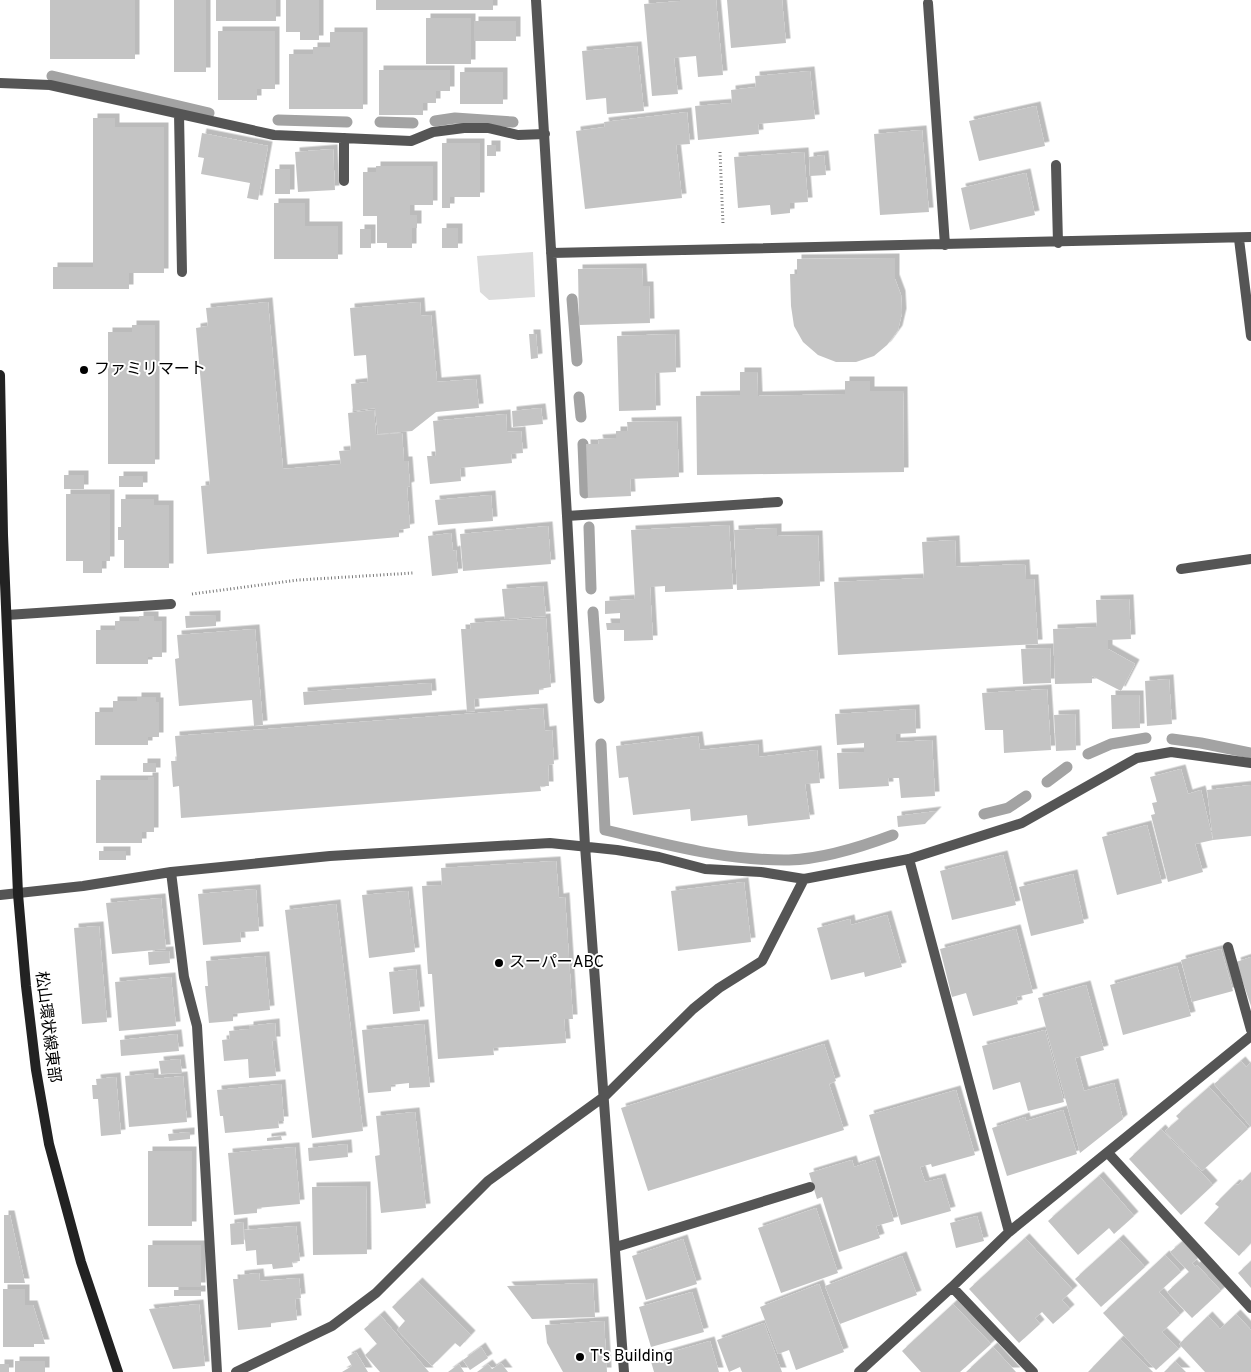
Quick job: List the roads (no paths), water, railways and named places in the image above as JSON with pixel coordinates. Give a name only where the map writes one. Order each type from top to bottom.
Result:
[{"type":"street","points":[[536,0],[585,846],[624,1372]]},
{"type":"street","points":[[928,3],[945,245]]},
{"type":"street","points":[[0,83],[50,85],[274,135],[411,142],[434,132],[464,128],[488,128],[518,135],[545,134]]},
{"type":"street","points":[[179,114],[182,272]]},
{"type":"street","points":[[344,138],[344,181]]},
{"type":"street","points":[[1056,165],[1058,243]]},
{"type":"street","points":[[551,253],[1058,243],[1251,237]]},
{"type":"street","points":[[1239,238],[1251,336]]},
{"type":"street","name":"松山環状線東部","points":[[0,375],[3,535],[18,894],[26,986],[36,1070],[49,1144],[81,1262],[118,1372]]},
{"type":"street","points":[[567,516],[778,502]]},
{"type":"street","points":[[1181,568],[1251,559]]},
{"type":"street","points":[[7,615],[171,604]]},
{"type":"street","points":[[0,895],[171,872],[330,856],[550,843],[659,857],[705,869],[762,872],[804,879],[909,859],[1022,823],[1137,758],[1171,752],[1251,763]]},
{"type":"street","points":[[909,859],[1009,1232]]},
{"type":"street","points":[[171,872],[184,977],[197,1026],[217,1372]]},
{"type":"street","points":[[236,1372],[332,1326],[376,1293],[488,1181],[604,1096],[693,1009],[719,988],[762,961],[804,879]]},
{"type":"street","points":[[1228,947],[1251,1030]]},
{"type":"street","points":[[859,1372],[1009,1232],[1251,1036]]},
{"type":"street","points":[[1108,1153],[1251,1308]]},
{"type":"street","points":[[616,1247],[810,1187]]},
{"type":"street","points":[[952,1287],[1033,1372]]},
{"type":"waterway","points":[[52,76],[209,113]]},
{"type":"waterway","points":[[435,121],[455,118],[513,122]]},
{"type":"waterway","points":[[278,120],[347,122]]},
{"type":"waterway","points":[[380,122],[413,123]]},
{"type":"waterway","points":[[572,299],[577,361]]},
{"type":"waterway","points":[[579,397],[581,417]]},
{"type":"waterway","points":[[583,444],[585,493]]},
{"type":"waterway","points":[[589,527],[591,589]]},
{"type":"waterway","points":[[593,612],[599,698]]},
{"type":"waterway","points":[[1088,754],[1111,744],[1146,738]]},
{"type":"waterway","points":[[1172,739],[1251,753]]},
{"type":"waterway","points":[[601,744],[605,830],[719,855],[765,860],[802,859],[842,852],[893,835]]},
{"type":"waterway","points":[[1047,782],[1067,767]]},
{"type":"waterway","points":[[984,814],[1008,808],[1026,796]]},
{"type":"place","name":"ファミリマート","points":[[84,370]]},
{"type":"place","name":"スーパーABC","points":[[499,963]]},
{"type":"place","name":"T's Building","points":[[580,1357]]}]
